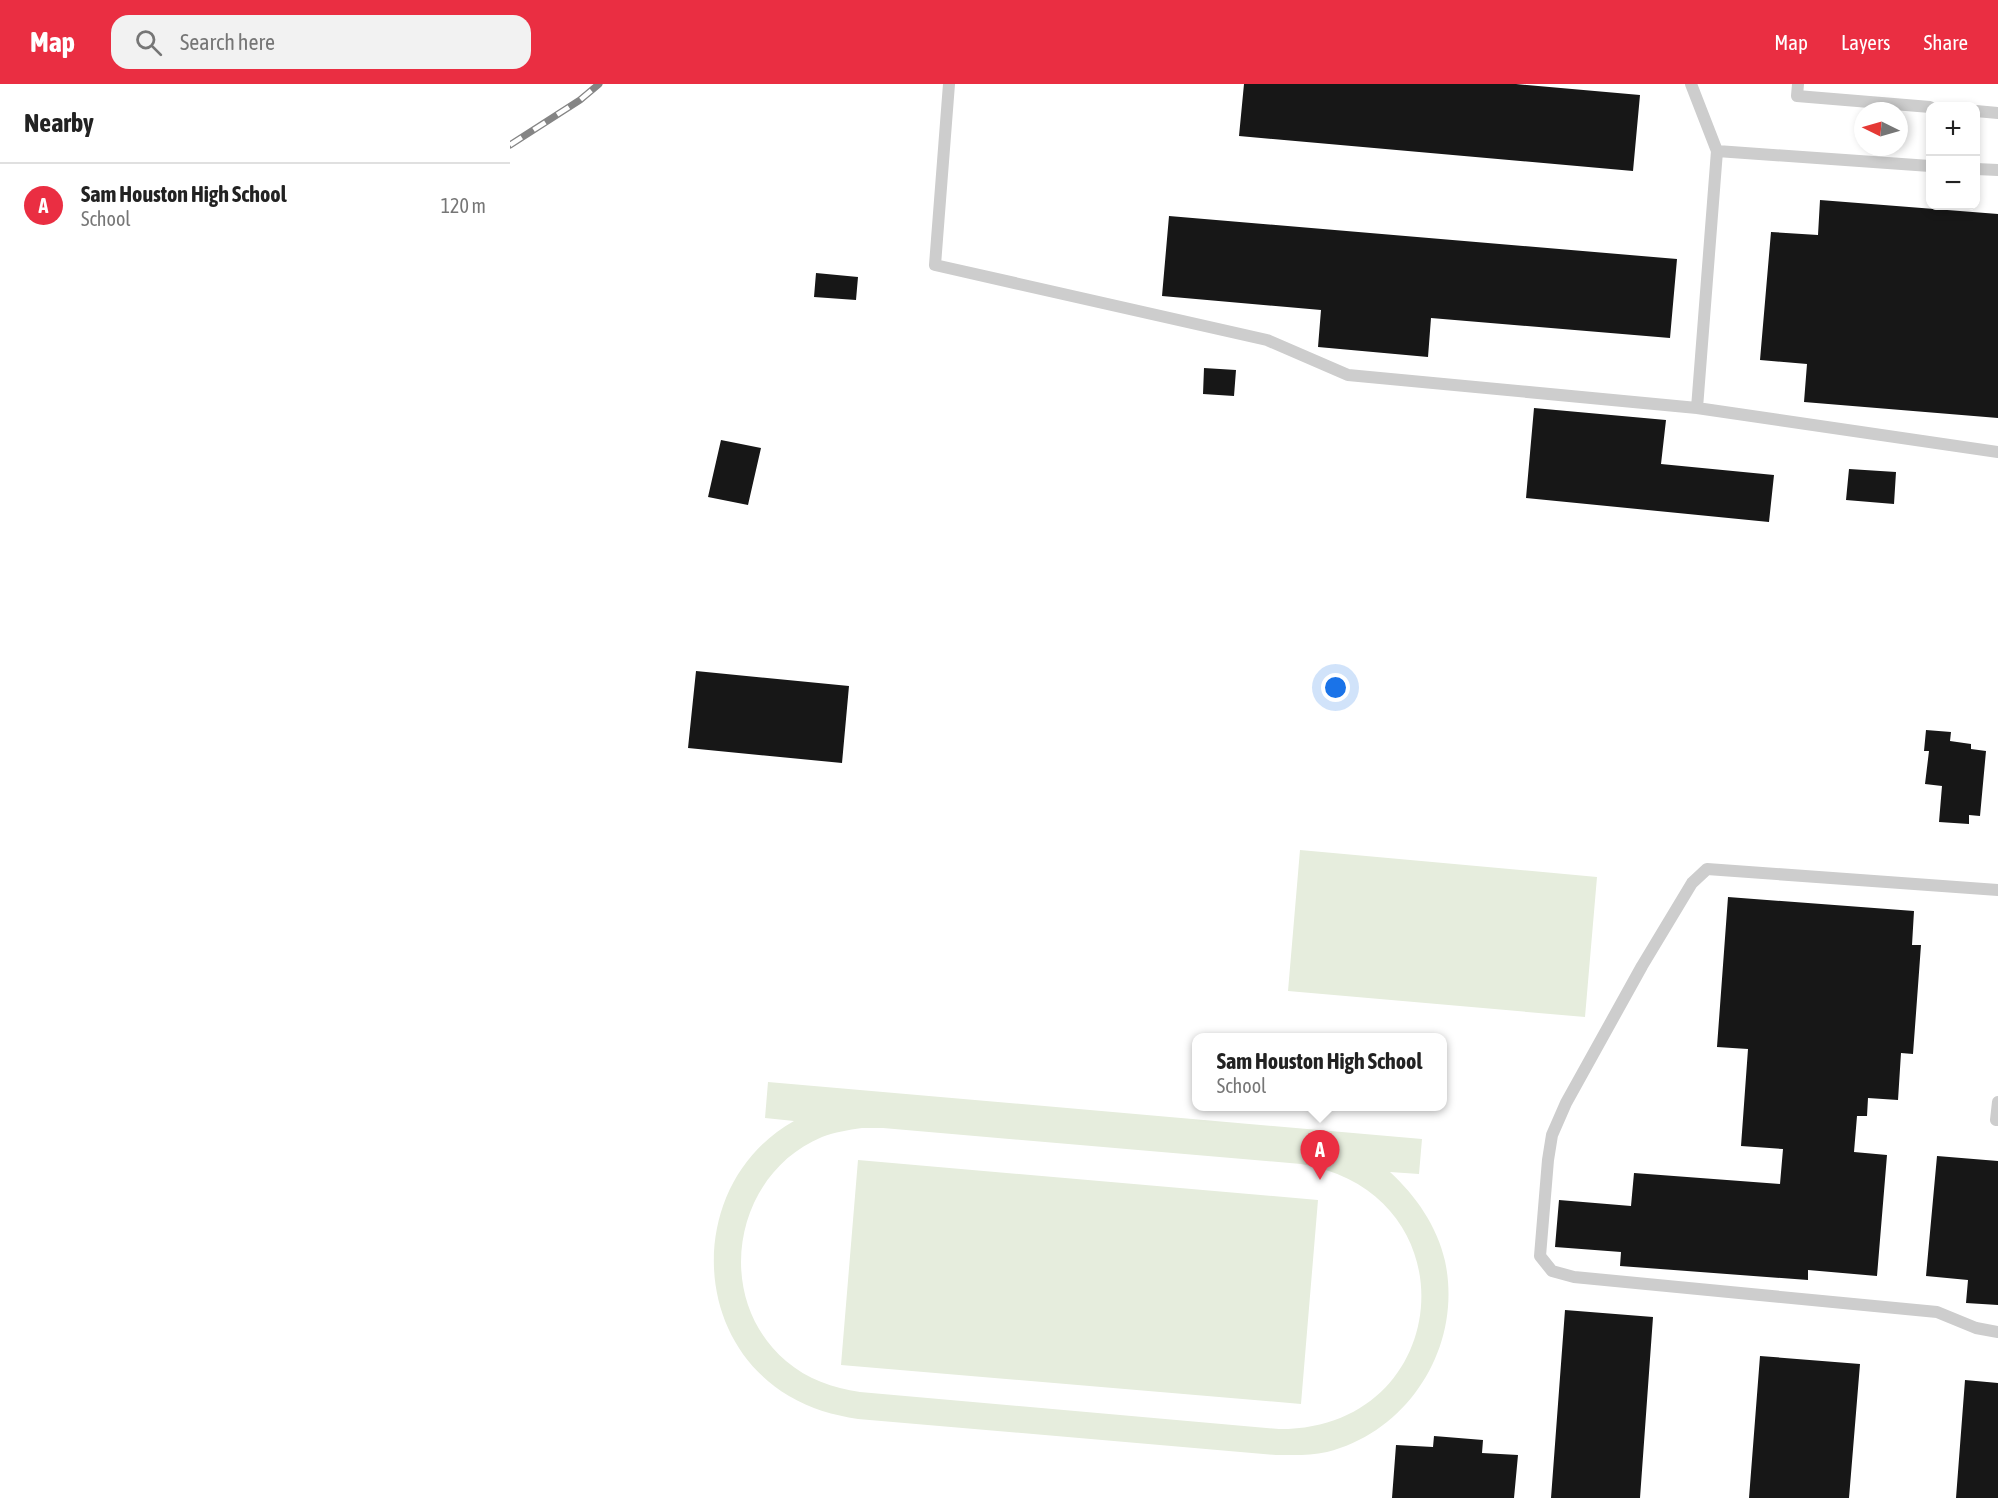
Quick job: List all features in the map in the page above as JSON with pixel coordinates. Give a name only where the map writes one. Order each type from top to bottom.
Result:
[{"type":"lane","points":[[949,84],[935,265],[1267,340],[1348,375],[1697,408],[1998,452]]},
{"type":"lane","points":[[1690,84],[1717,151],[1697,408]]},
{"type":"lane","points":[[1798,84],[1797,96],[1926,107]]},
{"type":"lane","points":[[1980,111],[1998,112]]},
{"type":"lane","points":[[1717,151],[1926,166]]},
{"type":"lane","points":[[1980,169],[1998,170]]},
{"type":"lane","points":[[1998,890],[1707,869],[1692,883],[1664,929],[1566,1103],[1552,1136],[1540,1256],[1552,1271],[1574,1277],[1937,1312],[1976,1328],[1998,1332]]},
{"type":"lane","points":[[1998,1102],[1996,1120],[1998,1120]]},
{"type":"green space","points":[[1300,850],[1597,877],[1585,1017],[1288,991]]},
{"type":"green space","points":[[768,1082],[1422,1139],[1419,1174],[1390,1172],[1424,1212],[1437,1236],[1445,1261],[1449,1292],[1446,1323],[1437,1353],[1424,1380],[1406,1404],[1383,1425],[1357,1441],[1327,1452],[1314,1454],[1276,1455],[858,1419],[814,1408],[789,1396],[755,1369],[732,1335],[718,1297],[714,1257],[720,1217],[735,1180],[760,1147],[794,1121],[765,1118]],"holes":[[[862,1128],[1301,1164],[1357,1184],[1396,1218],[1417,1261],[1421,1308],[1409,1353],[1381,1392],[1337,1419],[1279,1429],[860,1392],[821,1382],[786,1361],[763,1335],[748,1305],[741,1272],[743,1239],[752,1208],[768,1179],[792,1155],[822,1137],[832,1134]]]},
{"type":"green space","points":[[858,1160],[1318,1200],[1301,1404],[841,1365]]},
{"type":"building","points":[[1244,84],[1516,84],[1640,95],[1633,171],[1239,136]]},
{"type":"building","points":[[1820,200],[1998,214],[1998,418],[1804,402],[1807,364],[1760,360],[1771,232],[1818,235]]},
{"type":"building","points":[[1169,216],[1677,259],[1670,338],[1431,318],[1428,357],[1318,347],[1321,310],[1162,296]]},
{"type":"building","points":[[816,273],[858,277],[856,300],[814,297]]},
{"type":"building","points":[[1204,368],[1236,370],[1234,396],[1203,394]]},
{"type":"building","points":[[1534,408],[1666,420],[1661,464],[1774,475],[1769,522],[1526,498]]},
{"type":"building","points":[[721,440],[761,448],[748,505],[708,497]]},
{"type":"building","points":[[1849,469],[1896,472],[1894,504],[1846,500]]},
{"type":"building","points":[[696,671],[849,686],[842,763],[688,748]]},
{"type":"building","points":[[1926,730],[1951,732],[1950,741],[1971,744],[1971,749],[1986,751],[1980,816],[1969,815],[1969,824],[1939,822],[1942,786],[1925,784],[1929,751],[1924,751]]},
{"type":"building","points":[[1728,897],[1914,911],[1912,945],[1921,945],[1913,1054],[1901,1053],[1898,1100],[1868,1098],[1867,1116],[1857,1116],[1854,1152],[1887,1155],[1877,1276],[1808,1270],[1808,1280],[1620,1266],[1621,1252],[1555,1247],[1559,1200],[1631,1206],[1634,1173],[1780,1184],[1783,1149],[1741,1146],[1748,1049],[1717,1047]]},
{"type":"building","points":[[1937,1156],[1998,1161],[1998,1305],[1966,1303],[1968,1280],[1926,1276]]},
{"type":"building","points":[[1565,1310],[1653,1317],[1640,1498],[1551,1498]]},
{"type":"building","points":[[1760,1356],[1860,1364],[1849,1498],[1749,1498]]},
{"type":"building","points":[[1965,1380],[1998,1383],[1998,1498],[1956,1498]]},
{"type":"building","points":[[1434,1436],[1483,1440],[1482,1453],[1518,1455],[1514,1498],[1392,1498],[1396,1445],[1433,1447]]},
{"type":"railway","points":[[510,145],[580,100],[599,84]]},
{"type":"place","name":"Sam Houston High School","points":[[1320,1180]]}]
